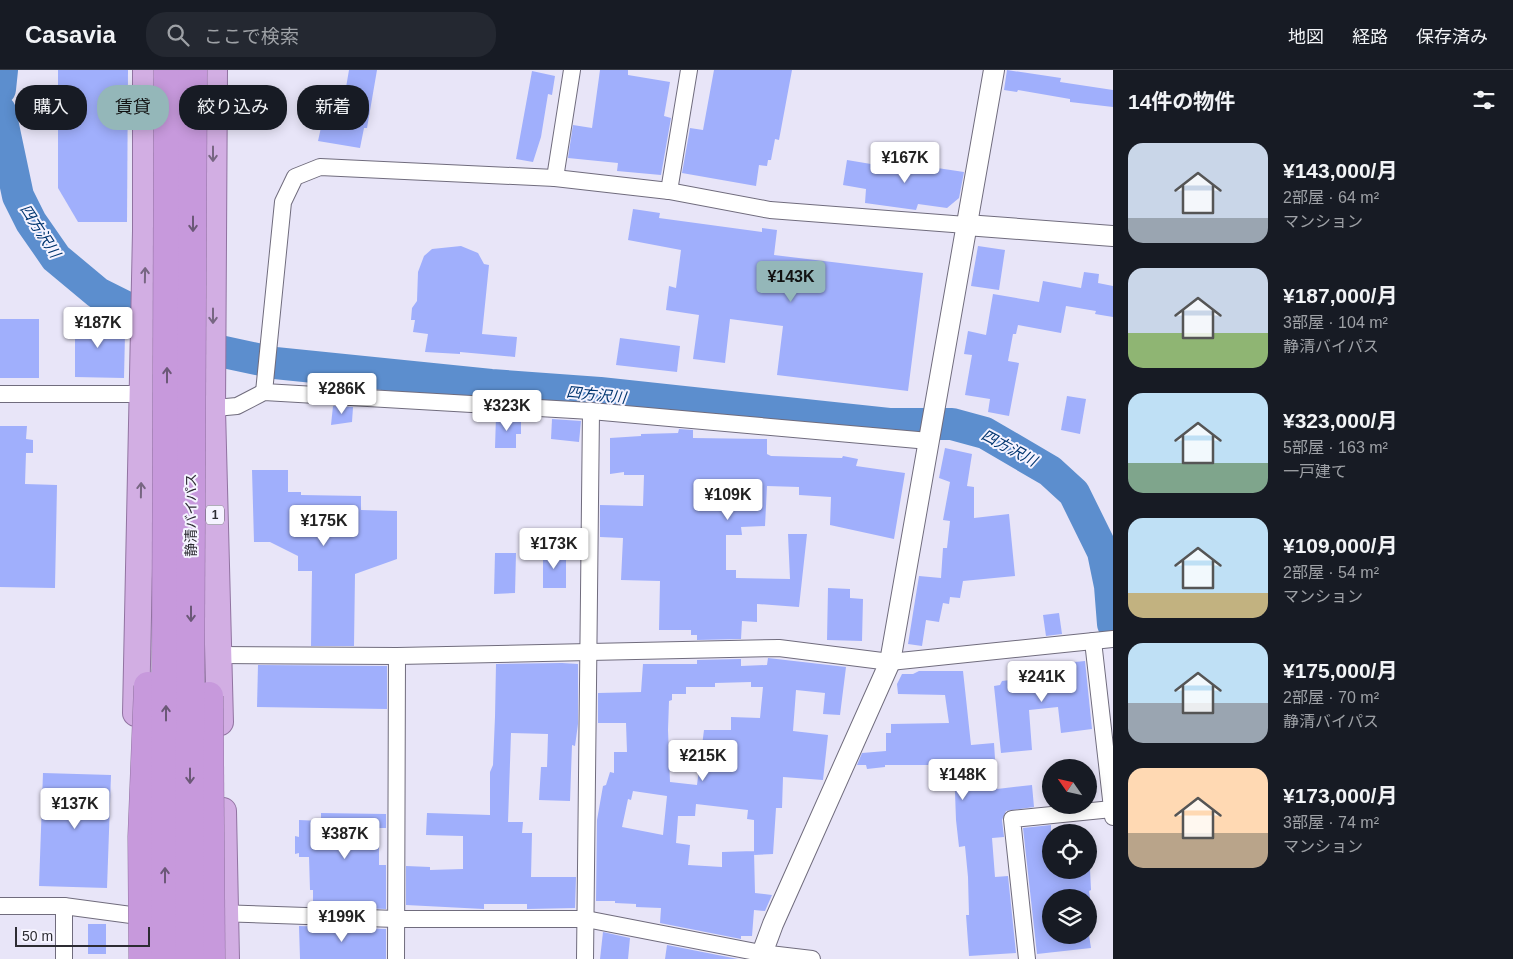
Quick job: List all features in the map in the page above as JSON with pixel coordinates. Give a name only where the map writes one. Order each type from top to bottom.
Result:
[{"type":"highway","points":[[130,959],[143,401],[146,70]]},
{"type":"highway","name":"静清バイパス","points":[[165,959],[168,70]]},
{"type":"highway","name":"静清バイパス","points":[[188,959],[202,401],[193,70]]},
{"type":"highway","name":"1","points":[[214,70],[202,401],[218,655],[226,959]]},
{"type":"highway","points":[[202,401],[208,518],[211,959]]},
{"type":"highway","points":[[143,959],[142,837],[153,549],[167,420]]},
{"type":"street","points":[[555,178],[572,70]]},
{"type":"street","points":[[668,191],[688,70]]},
{"type":"street","points":[[761,956],[890,662],[994,70]]},
{"type":"street","points":[[264,386],[283,202],[295,177],[320,167],[555,178],[668,191],[770,210],[1113,236]]},
{"type":"street","points":[[0,394],[143,401],[202,401],[237,406],[264,386],[591,411],[929,441]]},
{"type":"street","points":[[585,959],[590,653],[591,411]]},
{"type":"street","points":[[218,655],[397,656],[779,648],[890,662],[1113,639]]},
{"type":"street","points":[[1027,959],[1012,819],[1113,813],[1093,642]]},
{"type":"street","points":[[396,959],[397,656]]},
{"type":"street","points":[[0,906],[64,906],[131,915],[226,913],[396,919],[586,919],[761,956],[812,959]]},
{"type":"street","points":[[64,906],[64,959]]},
{"type":"building","points":[[58,70],[128,70],[128,85],[97,85],[97,130],[128,130],[127,222],[78,222],[58,188],[58,130],[87,130],[87,85],[58,85]]},
{"type":"building","points":[[349,70],[377,70],[369,116],[369,85],[346,85]]},
{"type":"building","points":[[600,70],[628,70],[628,75],[670,82],[664,116],[671,118],[661,175],[617,171],[618,163],[568,158],[573,125],[592,128]]},
{"type":"building","points":[[714,70],[792,70],[779,140],[775,139],[771,160],[768,160],[767,166],[759,165],[756,186],[682,173],[690,128],[703,130]]},
{"type":"building","points":[[1007,70],[1061,78],[1060,82],[1113,90],[1113,107],[1070,102],[1070,99],[1018,90],[1017,92],[1004,90]]},
{"type":"building","points":[[532,71],[555,76],[552,95],[548,94],[541,137],[533,162],[516,159]]},
{"type":"building","points":[[320,130],[364,130],[360,148],[318,141]]},
{"type":"building","points":[[847,160],[883,166],[884,160],[964,172],[959,198],[947,208],[918,204],[916,210],[865,203],[866,189],[843,185]]},
{"type":"building","points":[[633,209],[660,213],[659,218],[762,232],[762,228],[777,230],[774,255],[923,273],[908,391],[777,375],[783,326],[730,319],[725,363],[693,359],[699,315],[666,310],[669,286],[676,288],[681,250],[628,240]]},
{"type":"building","points":[[461,246],[478,253],[484,264],[489,265],[482,334],[517,337],[515,357],[460,352],[460,354],[425,352],[428,334],[413,332],[415,320],[411,320],[412,308],[417,301],[418,272],[424,256],[432,249]]},
{"type":"building","points":[[978,246],[1005,250],[999,290],[971,286]]},
{"type":"building","points":[[1084,272],[1099,274],[1098,283],[1113,286],[1113,317],[1095,314],[1096,311],[1066,306],[1061,333],[1018,325],[1016,334],[1013,334],[1008,361],[1019,363],[1009,416],[988,412],[990,399],[965,395],[972,355],[964,354],[968,331],[986,335],[993,294],[1039,302],[1043,281],[1081,288]]},
{"type":"building","points":[[75,308],[125,334],[124,378],[75,377]]},
{"type":"building","points":[[0,319],[39,319],[39,378],[0,378]]},
{"type":"building","points":[[620,338],[680,346],[677,372],[616,365]]},
{"type":"building","points":[[1067,396],[1086,399],[1080,434],[1061,430]]},
{"type":"building","points":[[333,406],[353,407],[352,422],[331,425]]},
{"type":"building","points":[[496,416],[521,417],[521,434],[516,434],[516,448],[495,448]]},
{"type":"building","points":[[552,419],[581,421],[579,442],[551,439]]},
{"type":"building","points":[[0,426],[27,426],[26,439],[33,440],[33,453],[26,453],[25,484],[57,485],[55,588],[0,587]]},
{"type":"building","points":[[679,429],[693,430],[693,438],[767,439],[767,454],[771,456],[842,458],[843,456],[858,459],[856,466],[905,473],[894,539],[830,525],[831,497],[799,495],[799,487],[767,486],[765,526],[741,527],[742,535],[726,535],[726,570],[736,570],[736,578],[790,579],[788,534],[807,534],[799,607],[757,604],[757,622],[742,621],[741,639],[697,640],[697,635],[691,635],[691,630],[659,630],[660,581],[621,580],[623,538],[600,537],[600,505],[643,506],[644,475],[624,475],[624,472],[610,474],[610,438],[641,436],[641,434],[678,433]]},
{"type":"building","points":[[945,448],[972,454],[967,486],[974,487],[974,518],[1009,514],[1015,576],[963,581],[960,598],[950,597],[949,604],[943,603],[939,622],[926,620],[922,646],[908,644],[919,576],[941,578],[943,548],[947,548],[950,521],[943,520],[950,482],[939,478]]},
{"type":"building","points":[[252,470],[288,470],[288,492],[301,492],[301,495],[361,496],[361,510],[397,511],[397,559],[355,574],[354,646],[311,646],[312,571],[298,571],[298,556],[270,542],[254,542]]},
{"type":"building","points":[[495,553],[516,553],[515,593],[494,594]]},
{"type":"building","points":[[543,553],[566,553],[566,588],[543,588]]},
{"type":"building","points":[[828,588],[850,589],[850,598],[863,599],[862,641],[827,640]]},
{"type":"building","points":[[1059,613],[1062,634],[1046,636],[1043,615]]},
{"type":"building","points":[[768,658],[846,667],[840,715],[823,714],[825,693],[796,690],[793,731],[828,735],[823,780],[783,777],[782,808],[776,808],[773,854],[754,855],[755,893],[772,895],[765,911],[754,910],[752,936],[741,936],[741,939],[660,923],[661,908],[636,907],[636,904],[615,903],[615,901],[596,901],[597,820],[603,786],[606,785],[610,772],[614,773],[614,752],[627,752],[626,723],[598,723],[598,693],[641,692],[643,664],[697,664],[697,660],[741,659],[741,666],[767,665]],"holes":[[[751,682],[751,687],[763,687],[760,718],[731,717],[731,730],[704,730],[697,785],[670,782],[668,730],[669,701],[672,700],[672,694],[686,694],[686,687],[715,687],[715,683]],[[633,791],[667,796],[663,835],[622,827],[628,799],[631,800]],[[696,804],[748,810],[747,819],[754,820],[754,851],[722,852],[722,867],[688,865],[690,845],[676,843],[678,816],[695,816]]]},
{"type":"building","points":[[1085,661],[1092,729],[1061,733],[1058,707],[1029,710],[1032,750],[1001,753],[994,686],[1000,685],[1002,681],[1018,679],[1018,675],[1055,672],[1054,664]]},
{"type":"building","points":[[496,664],[578,664],[578,724],[575,746],[572,745],[570,801],[539,800],[541,767],[547,767],[548,734],[511,733],[508,822],[523,822],[522,833],[532,833],[531,877],[576,877],[575,908],[527,909],[527,904],[484,904],[484,909],[406,905],[406,866],[430,867],[430,870],[463,869],[463,836],[426,835],[427,813],[490,815],[490,772],[493,765]]},
{"type":"building","points":[[258,665],[387,666],[387,709],[257,707]]},
{"type":"building","points":[[919,671],[963,671],[971,745],[994,743],[997,789],[1032,785],[1034,807],[1006,811],[1002,820],[1004,837],[992,838],[995,877],[1008,876],[1016,953],[969,956],[966,915],[969,915],[968,877],[965,846],[959,847],[954,765],[885,765],[885,767],[867,769],[866,765],[857,765],[862,753],[886,751],[886,733],[891,733],[891,724],[949,723],[945,695],[898,694],[897,684],[902,674],[913,674]]},
{"type":"building","points":[[43,773],[111,775],[107,888],[39,886]]},
{"type":"building","points":[[321,813],[386,814],[386,828],[379,828],[379,865],[386,865],[386,909],[313,906],[313,890],[310,890],[309,857],[299,857],[299,853],[295,854],[295,836],[299,837],[299,820],[321,821]]},
{"type":"building","points":[[1042,826],[1042,879],[1090,879],[1091,889],[1042,889],[1042,944],[1090,944],[1091,948],[1037,954],[1023,828]]},
{"type":"building","points":[[88,924],[106,924],[106,954],[88,954]]},
{"type":"building","points":[[299,926],[386,929],[386,959],[300,959]]},
{"type":"building","points":[[603,932],[630,938],[628,959],[600,959]]},
{"type":"building","points":[[667,945],[738,959],[665,959]]},
{"type":"waterway","name":"四方沢川","points":[[0,89],[2,70]]},
{"type":"waterway","name":"四方沢川","points":[[0,111],[18,196],[31,222],[56,258],[98,293],[210,349],[275,363],[491,385],[600,393],[889,424],[952,424],[985,433],[1050,471],[1074,493],[1103,552],[1110,586],[1113,624]]}]
